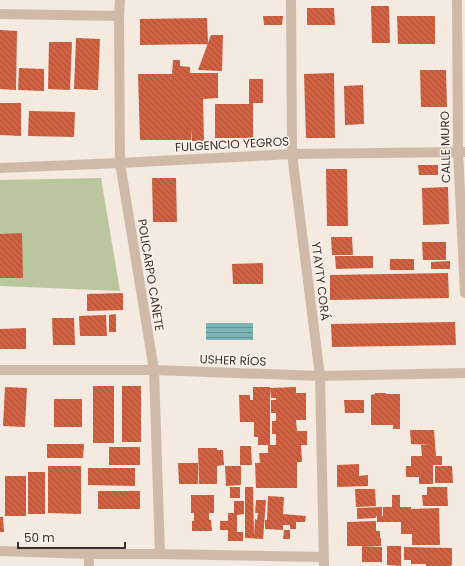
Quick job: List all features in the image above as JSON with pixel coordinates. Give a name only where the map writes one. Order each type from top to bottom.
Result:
[{"type":"street","name":"POLICARPO CAÑETE","points":[[120,0],[120,163],[154,370],[160,554]]},
{"type":"street","name":"YTAYTY CORÁ","points":[[291,0],[292,154],[320,376],[324,561]]},
{"type":"street","name":"CALLE MURO","points":[[457,0],[465,293]]},
{"type":"street","points":[[0,14],[119,16]]},
{"type":"street","name":"FULGENCIO YEGROS","points":[[0,168],[292,154],[461,152]]},
{"type":"street","name":"USHER RÍOS","points":[[0,370],[154,370],[320,376],[465,373]]},
{"type":"street","points":[[0,552],[160,554],[324,561]]},
{"type":"street","points":[[89,554],[89,566]]},
{"type":"green space","points":[[101,178],[120,291],[0,286],[0,180]]},
{"type":"water","points":[[206,323],[253,323],[253,340],[206,340]]},
{"type":"building","points":[[371,6],[389,6],[390,43],[372,43]]},
{"type":"building","points":[[307,8],[334,8],[335,25],[307,25]]},
{"type":"building","points":[[263,16],[283,16],[282,25],[264,25]]},
{"type":"building","points":[[397,16],[435,16],[435,44],[398,44]]},
{"type":"building","points":[[207,18],[208,44],[140,45],[140,19]]},
{"type":"building","points":[[0,30],[17,31],[16,90],[0,89]]},
{"type":"building","points":[[211,35],[223,35],[222,71],[198,70]]},
{"type":"building","points":[[76,38],[100,39],[98,90],[74,89]]},
{"type":"building","points":[[49,42],[72,42],[70,90],[48,89]]},
{"type":"building","points":[[173,60],[180,60],[180,66],[190,67],[190,73],[218,73],[218,98],[203,99],[204,141],[192,141],[191,129],[191,140],[140,140],[138,74],[172,74]]},
{"type":"building","points":[[19,68],[44,69],[44,91],[18,90]]},
{"type":"building","points":[[420,70],[446,70],[447,107],[421,107]]},
{"type":"building","points":[[334,73],[335,138],[306,138],[304,74]]},
{"type":"building","points":[[249,79],[263,79],[263,103],[253,103],[253,138],[215,138],[215,104],[249,104]]},
{"type":"building","points":[[363,85],[364,124],[345,125],[344,86]]},
{"type":"building","points":[[0,103],[21,103],[21,136],[0,135]]},
{"type":"building","points":[[29,111],[75,112],[74,137],[28,136]]},
{"type":"building","points":[[418,165],[438,165],[438,175],[419,175]]},
{"type":"building","points":[[326,169],[347,169],[348,226],[327,226]]},
{"type":"building","points":[[152,178],[176,178],[177,222],[153,222]]},
{"type":"building","points":[[448,187],[449,224],[423,225],[422,188]]},
{"type":"building","points":[[22,233],[23,278],[0,278],[0,234]]},
{"type":"building","points":[[331,237],[352,237],[353,255],[332,255]]},
{"type":"building","points":[[422,242],[446,242],[446,260],[423,260]]},
{"type":"building","points":[[335,256],[373,256],[373,268],[336,269]]},
{"type":"building","points":[[390,259],[414,259],[414,270],[390,270]]},
{"type":"building","points":[[450,261],[450,269],[431,269],[431,262]]},
{"type":"building","points":[[263,263],[263,284],[233,284],[232,264]]},
{"type":"building","points":[[448,273],[449,298],[330,300],[330,275]]},
{"type":"building","points":[[123,293],[123,310],[87,311],[87,294]]},
{"type":"building","points":[[116,314],[116,332],[109,332],[109,315]]},
{"type":"building","points":[[106,315],[107,336],[80,336],[79,316]]},
{"type":"building","points":[[52,318],[74,318],[75,345],[53,345]]},
{"type":"building","points":[[455,322],[456,345],[332,347],[331,324]]},
{"type":"building","points":[[26,328],[26,349],[0,349],[0,329]]},
{"type":"building","points":[[93,386],[114,386],[114,443],[93,443]]},
{"type":"building","points":[[122,386],[141,386],[141,442],[122,442]]},
{"type":"building","points":[[5,387],[27,388],[25,427],[3,426]]},
{"type":"building","points":[[253,387],[296,387],[296,393],[306,393],[306,420],[296,420],[297,431],[307,431],[307,445],[301,445],[302,462],[297,462],[297,488],[256,488],[255,463],[260,463],[259,453],[268,453],[268,445],[258,445],[258,437],[254,437],[254,422],[240,422],[239,395],[250,395],[250,400],[253,400]],"holes":[[[270,388],[271,398],[276,398],[276,400],[271,400],[271,413],[276,413],[276,421],[272,421],[272,434],[276,434],[276,445],[270,445]]]},
{"type":"building","points":[[375,393],[400,394],[400,429],[393,429],[393,425],[371,425],[371,395]]},
{"type":"building","points":[[54,399],[82,399],[82,427],[54,427]]},
{"type":"building","points":[[344,400],[364,400],[364,413],[345,413]]},
{"type":"building","points":[[410,430],[434,430],[436,456],[442,456],[442,465],[433,465],[433,484],[419,484],[419,477],[406,477],[406,466],[411,466],[411,456],[422,456],[421,445],[431,445],[411,444]]},
{"type":"building","points":[[47,444],[84,444],[83,458],[47,458]]},
{"type":"building","points":[[240,446],[251,446],[252,465],[240,465]]},
{"type":"building","points":[[109,447],[140,447],[140,465],[109,465]]},
{"type":"building","points":[[198,448],[217,448],[217,450],[223,450],[224,465],[217,466],[217,484],[199,484]]},
{"type":"building","points":[[178,463],[198,463],[198,484],[179,484]]},
{"type":"building","points":[[359,464],[359,476],[368,475],[368,486],[337,487],[337,465]]},
{"type":"building","points":[[48,466],[81,466],[81,514],[48,513]]},
{"type":"building","points":[[225,466],[241,466],[241,485],[226,486]]},
{"type":"building","points":[[435,466],[452,466],[453,483],[435,483]]},
{"type":"building","points":[[88,468],[135,468],[135,486],[88,485]]},
{"type":"building","points":[[28,472],[45,472],[45,514],[28,514]]},
{"type":"building","points":[[5,476],[26,476],[26,516],[5,516]]},
{"type":"building","points":[[230,487],[240,487],[240,498],[230,498]]},
{"type":"building","points":[[245,487],[253,487],[254,536],[255,519],[257,520],[258,513],[255,513],[256,500],[266,500],[263,539],[245,538]]},
{"type":"building","points":[[427,487],[447,487],[448,506],[423,506],[422,495],[427,495]]},
{"type":"building","points":[[355,489],[375,489],[376,506],[356,507]]},
{"type":"building","points":[[98,491],[140,491],[140,509],[98,509]]},
{"type":"building","points":[[191,495],[214,495],[214,513],[209,513],[212,531],[192,531],[194,513],[191,513]]},
{"type":"building","points":[[392,495],[400,495],[400,507],[411,507],[411,509],[439,508],[440,545],[412,545],[412,534],[401,534],[401,522],[377,522],[377,516],[383,516],[383,507],[392,507]]},
{"type":"building","points":[[268,496],[284,497],[283,514],[306,516],[305,522],[296,522],[296,529],[290,529],[290,525],[283,525],[283,530],[265,529]]},
{"type":"building","points":[[234,501],[244,501],[244,514],[237,515],[237,532],[243,532],[243,541],[228,541],[228,530],[220,530],[220,521],[228,521],[228,513],[234,513]]},
{"type":"building","points":[[382,507],[382,516],[376,516],[376,518],[357,519],[357,508]]},
{"type":"building","points":[[0,517],[3,517],[4,532],[0,532]]},
{"type":"building","points":[[376,521],[376,531],[380,531],[381,546],[347,546],[347,522]]},
{"type":"building","points":[[284,530],[290,530],[290,539],[283,539]]},
{"type":"building","points":[[362,546],[382,547],[382,562],[362,562]]},
{"type":"building","points":[[387,546],[401,546],[401,566],[387,565]]},
{"type":"building","points":[[404,547],[452,548],[452,565],[426,566],[426,564],[411,564],[411,560],[404,560]]}]
